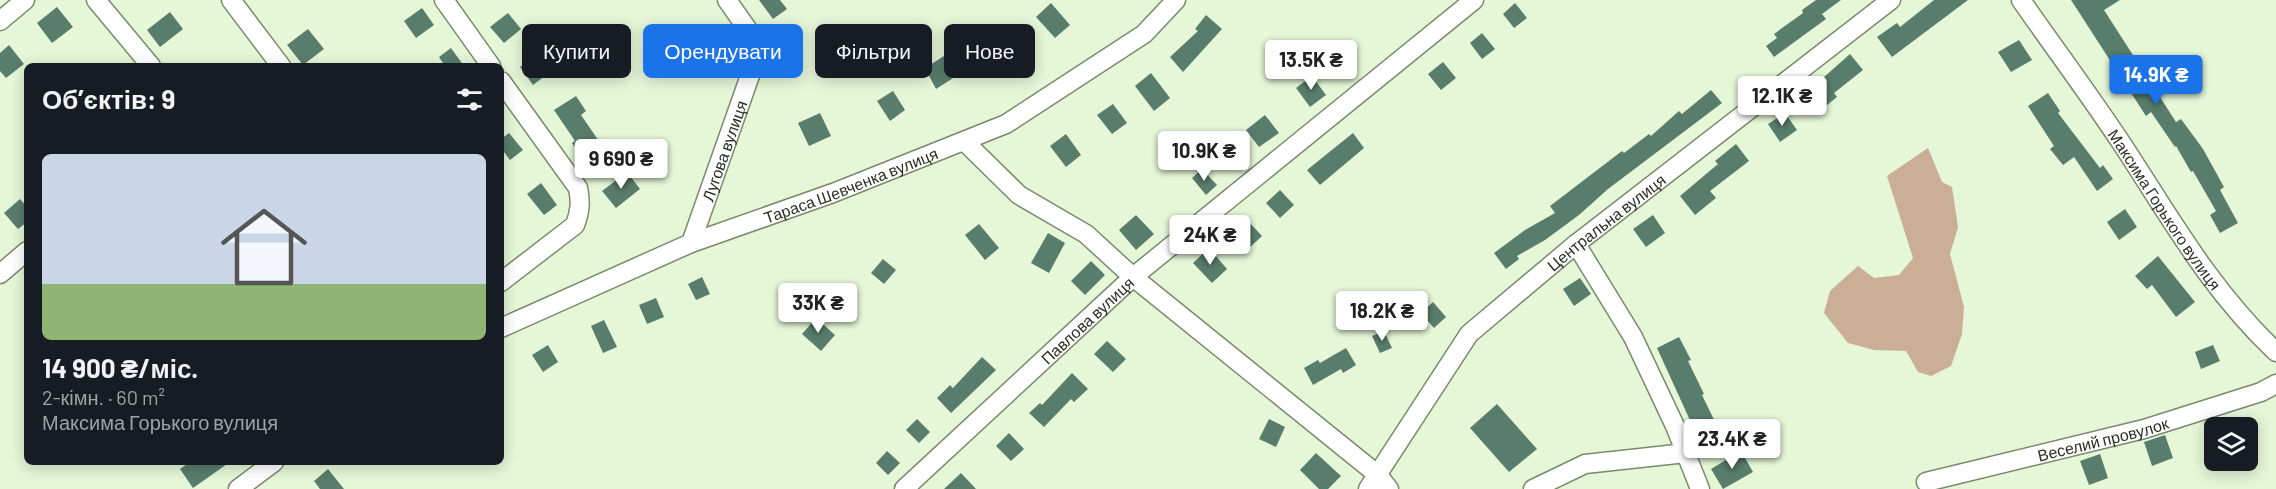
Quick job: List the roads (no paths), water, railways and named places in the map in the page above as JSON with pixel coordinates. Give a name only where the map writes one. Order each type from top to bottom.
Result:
[{"type":"street","points":[[0,21],[25,0]]},
{"type":"street","points":[[96,0],[148,63]]},
{"type":"street","points":[[231,0],[279,63]]},
{"type":"street","points":[[444,0],[489,63]]},
{"type":"street","name":"Лугова вулиця","points":[[691,243],[760,47],[727,0]]},
{"type":"street","name":"Тараса Шевченка вулиця","points":[[504,327],[691,243],[833,194],[1006,124],[1144,34],[1176,0]]},
{"type":"street","name":"Павлова вулиця","points":[[904,489],[1133,277],[1474,0]]},
{"type":"street","name":"Центральна вулиця","points":[[1379,484],[1469,334],[1576,244],[1891,0]]},
{"type":"street","name":"Максима Горького вулиця","points":[[2021,0],[2123,146],[2191,253],[2241,319],[2276,352]]},
{"type":"street","points":[[504,85],[578,188],[580,198],[580,211],[575,225],[504,280]]},
{"type":"street","points":[[965,142],[1019,195],[1086,234],[1133,277],[1379,484]]},
{"type":"street","points":[[1576,244],[1633,337],[1700,489]]},
{"type":"street","points":[[0,274],[24,254]]},
{"type":"street","name":"Веселий провулок","points":[[1926,482],[2144,429],[2261,392],[2276,384]]},
{"type":"street","points":[[1533,489],[1585,464],[1686,453]]},
{"type":"street","points":[[238,489],[270,465]]}]
